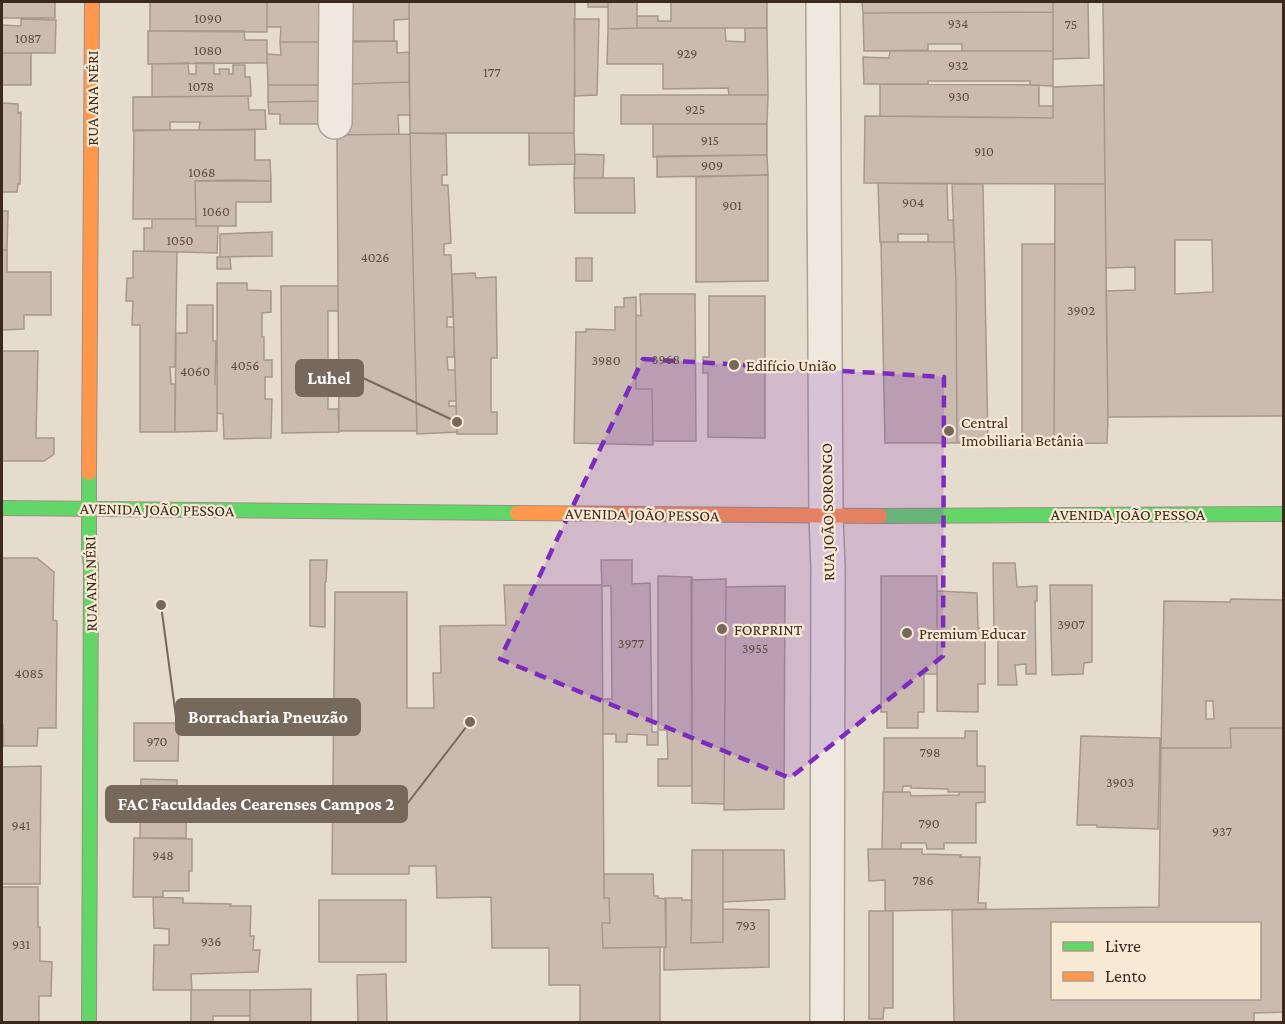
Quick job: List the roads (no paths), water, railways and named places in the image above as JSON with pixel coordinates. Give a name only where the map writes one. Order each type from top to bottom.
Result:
[{"type":"main road","name":"RUA ANA NÉRI","points":[[89,1023],[92,2]]},
{"type":"main road","name":"AVENIDA JOÃO PESSOA","points":[[2,508],[826,516],[1284,513]]},
{"type":"street","points":[[335,122],[336,2]]},
{"type":"street","name":"RUA JOÃO SORONGO","points":[[823,2],[828,569],[827,1023]]},
{"type":"place","name":"Edifício União","points":[[734,365]]},
{"type":"place","name":"Luhel","points":[[457,422]]},
{"type":"place","name":"Central Imobiliaria Betânia","points":[[949,431]]},
{"type":"place","name":"Borracharia Pneuzão","points":[[161,605]]},
{"type":"place","name":"FORPRINT","points":[[722,629]]},
{"type":"place","name":"Premium Educar","points":[[907,633]]},
{"type":"place","name":"FAC Faculdades Cearenses Campos 2","points":[[470,722]]}]
